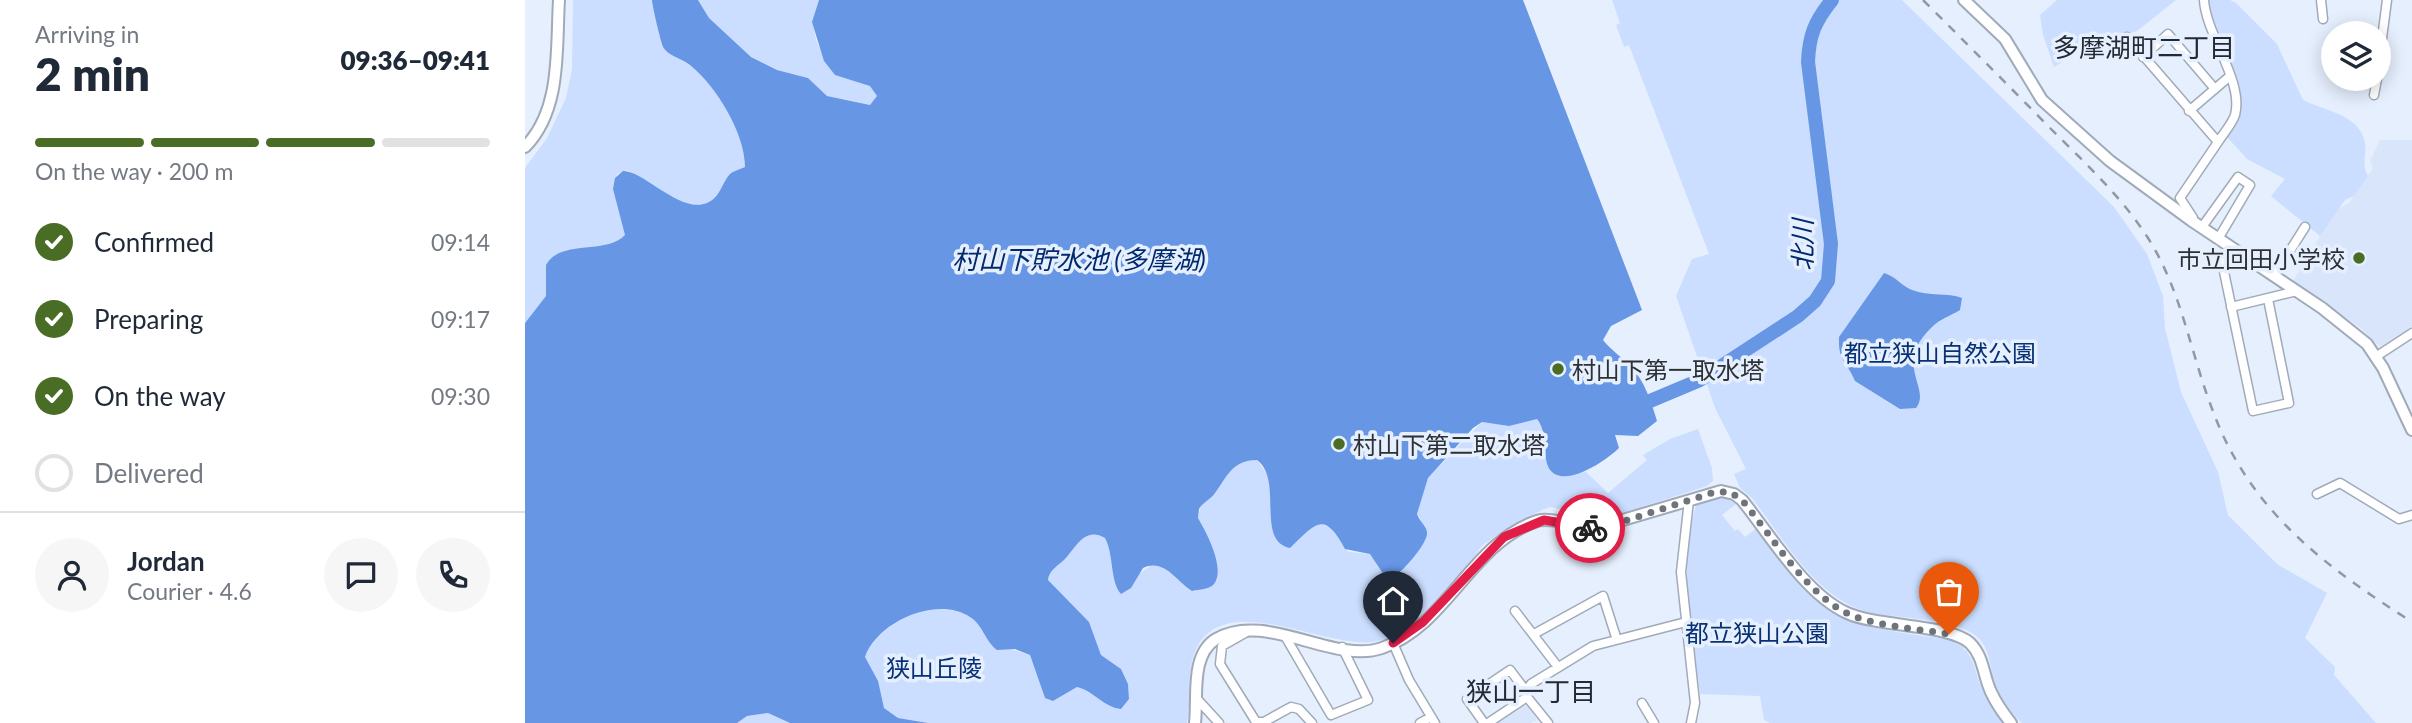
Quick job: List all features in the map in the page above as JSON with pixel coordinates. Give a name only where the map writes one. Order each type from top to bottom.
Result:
[{"type":"street","points":[[525,147],[542,125],[549,104],[559,0]]},
{"type":"street","points":[[1964,0],[2005,40],[2036,91],[2051,110],[2110,161],[2355,333],[2377,356],[2412,430]]},
{"type":"street","points":[[2192,221],[2193,218],[2180,198],[2234,116],[2236,104],[2230,76],[2204,0]]},
{"type":"street","points":[[2321,0],[2323,19]]},
{"type":"street","points":[[2384,21],[2387,0]]},
{"type":"street","points":[[2143,57],[2168,34],[2215,89]]},
{"type":"street","points":[[2127,37],[2218,142]]},
{"type":"street","points":[[2189,111],[2230,76]]},
{"type":"street","points":[[2374,95],[2375,91]]},
{"type":"street","points":[[2202,228],[2238,177],[2250,185],[2218,239]]},
{"type":"street","points":[[2274,276],[2305,227]]},
{"type":"street","points":[[2234,249],[2222,262],[2253,411],[2288,403],[2268,299]]},
{"type":"street","points":[[2231,307],[2297,290]]},
{"type":"street","points":[[2377,356],[2412,333]]},
{"type":"street","points":[[2318,494],[2340,483],[2399,519],[2412,515]]},
{"type":"street","points":[[1195,723],[1199,662],[1206,648],[1228,634],[1250,630],[1367,651],[1393,643],[1423,622],[1499,540],[1511,533],[1544,520],[1578,527],[1599,527],[1715,492],[1734,494],[1815,590],[1845,612],[1882,623],[1956,635],[1966,640],[1978,653],[1991,694],[2011,723]]},
{"type":"street","points":[[1689,500],[1681,572],[1695,703],[1691,723]]},
{"type":"street","points":[[1534,634],[1603,596],[1616,638]]},
{"type":"street","points":[[1515,611],[1558,667]]},
{"type":"street","points":[[1548,723],[1526,694],[1510,670],[1467,699],[1486,723],[1526,694],[1558,667],[1582,651],[1616,638],[1686,622]]},
{"type":"street","points":[[1250,630],[1222,646],[1220,664],[1256,722],[1264,722],[1291,707],[1299,709],[1312,723]]},
{"type":"street","points":[[1285,636],[1331,715],[1367,700],[1342,648]]},
{"type":"street","points":[[1393,643],[1409,680],[1433,720],[1420,723]]},
{"type":"street","points":[[1198,700],[1219,723]]},
{"type":"street","points":[[1641,703],[1654,723]]},
{"type":"shaded area","name":"市立回田小学校","points":[[2380,140],[2412,140],[2412,326],[2380,347],[2362,329],[2293,281],[2335,211],[2349,203],[2373,168],[2370,161]]},
{"type":"shaded area","points":[[1524,705],[1528,706],[1537,720],[1531,723],[1498,723]]},
{"type":"green space","points":[[573,0],[652,0],[663,47],[700,74],[719,98],[740,140],[745,167],[730,178],[716,198],[706,204],[695,204],[671,196],[627,170],[617,174],[613,189],[626,235],[614,243],[556,255],[546,296],[525,323],[525,168],[547,138],[566,98],[572,69]]},
{"type":"green space","points":[[698,0],[819,0],[814,31],[823,55],[835,75],[870,85],[877,96],[871,105],[827,96],[808,78],[777,70],[751,57],[709,18]]},
{"type":"green space","name":"都立狭山自然公園","points":[[1612,0],[1902,0],[2114,207],[2147,254],[2163,296],[2165,328],[2181,392],[2218,472],[2228,515],[2277,564],[2327,593],[2305,638],[2335,667],[2334,675],[2376,723],[2022,723],[2002,698],[1994,682],[1984,646],[1975,635],[1965,629],[1940,622],[1872,613],[1852,606],[1818,582],[1752,498],[1740,488],[1734,474],[1746,469],[1715,408],[1676,296],[1692,259],[1709,254],[1629,45],[1624,47],[1616,25],[1620,23]]},
{"type":"green space","points":[[2057,0],[2176,0],[2137,31],[2091,44],[2054,67],[2043,35],[2040,15]]},
{"type":"green space","points":[[2206,0],[2230,0],[2236,3],[2277,44],[2303,100],[2349,120],[2362,133],[2368,176],[2354,196],[2345,200],[2320,236],[2271,196],[2285,179],[2247,159],[2226,136],[2239,104],[2226,51]]},
{"type":"green space","name":"狭山丘陵","points":[[1527,419],[1537,419],[1546,437],[1551,471],[1559,476],[1586,472],[1608,493],[1647,460],[1643,455],[1670,439],[1698,429],[1712,468],[1713,481],[1707,486],[1626,512],[1595,518],[1551,507],[1544,509],[1484,544],[1432,604],[1411,623],[1387,638],[1367,642],[1342,640],[1259,623],[1233,623],[1212,631],[1196,649],[1193,657],[1187,723],[928,723],[898,718],[884,708],[875,676],[865,662],[866,654],[878,637],[906,617],[929,609],[954,610],[974,619],[990,643],[1030,655],[1045,698],[1053,701],[1077,687],[1121,709],[1129,699],[1128,684],[1121,669],[1101,655],[1089,622],[1048,580],[1052,571],[1086,536],[1098,535],[1105,538],[1112,552],[1117,589],[1152,565],[1164,568],[1189,589],[1206,588],[1214,557],[1198,518],[1201,505],[1231,470],[1247,461],[1257,460],[1269,477],[1273,528],[1302,536],[1316,524],[1327,526],[1335,532],[1348,552],[1370,554],[1388,578],[1408,563],[1421,545],[1426,528],[1417,514],[1428,478],[1482,422],[1509,426]]},
{"type":"green space","name":"都立狭山公園","points":[[1723,497],[1736,504],[1722,515],[1735,531],[1738,529],[1745,537],[1757,528],[1796,580],[1826,608],[1842,617],[1877,628],[1952,640],[1960,645],[1970,657],[1981,687],[2002,723],[1770,723],[1764,720],[1760,696],[1700,694],[1690,622],[1687,554],[1696,505]]},
{"type":"green space","points":[[768,713],[790,723],[737,723],[747,716]]},
{"type":"water","name":"村山下貯水池 (多摩湖)","points":[[652,0],[698,0],[709,18],[751,57],[777,70],[808,78],[827,96],[870,105],[877,96],[870,86],[835,75],[824,61],[812,22],[819,0],[1523,0],[1642,310],[1611,326],[1603,340],[1628,363],[1640,379],[1657,421],[1638,436],[1615,435],[1619,448],[1596,465],[1566,476],[1558,475],[1548,466],[1543,433],[1537,419],[1509,426],[1482,422],[1473,428],[1428,478],[1417,514],[1426,528],[1426,538],[1414,557],[1393,577],[1384,575],[1370,554],[1345,549],[1338,537],[1325,525],[1313,527],[1290,548],[1280,543],[1271,522],[1269,481],[1265,469],[1257,460],[1236,466],[1199,509],[1198,518],[1206,532],[1218,569],[1214,584],[1209,587],[1192,591],[1164,568],[1150,566],[1143,568],[1131,588],[1121,594],[1115,582],[1105,538],[1098,535],[1086,536],[1052,571],[1048,580],[1089,622],[1101,655],[1121,669],[1128,684],[1129,699],[1121,709],[1077,687],[1053,701],[1045,698],[1030,655],[1015,649],[997,650],[970,617],[957,611],[941,609],[925,611],[895,623],[872,644],[865,657],[878,681],[884,708],[898,718],[928,723],[790,723],[768,713],[747,716],[737,723],[525,723],[525,323],[546,296],[546,265],[562,252],[607,244],[625,235],[613,189],[615,178],[623,171],[641,177],[674,197],[696,205],[712,200],[730,174],[745,167],[740,140],[719,98],[700,74],[663,47]]},
{"type":"water","points":[[1884,273],[1918,292],[1962,298],[1960,310],[1932,327],[1920,341],[1914,364],[1920,392],[1916,408],[1900,409],[1855,381],[1840,351],[1839,337]]},
{"type":"waterway","name":"北川","points":[[1650,401],[1700,380],[1798,316],[1815,301],[1828,281],[1831,244],[1808,62],[1814,29],[1832,0]]},
{"type":"railway","points":[[1923,0],[2102,180],[2148,238],[2169,278],[2211,406],[2227,443],[2267,505],[2319,556],[2412,622]]},
{"type":"way so far","points":[[1590,528],[1612,525],[1715,492],[1730,492],[1742,500],[1809,584],[1835,607],[1863,619],[1949,634]]},
{"type":"place","name":"市立回田小学校","points":[[2359,258]]},
{"type":"place","name":"村山下第一取水塔","points":[[1558,369]]},
{"type":"place","name":"村山下第二取水塔","points":[[1339,444]]},
{"type":"district","name":"多摩湖町二丁目","points":[[2144,47]]},
{"type":"district","name":"狭山一丁目","points":[[1531,691]]},
{"type":"route","points":[[1393,643],[1423,622],[1504,537],[1544,520],[1590,528]]}]
